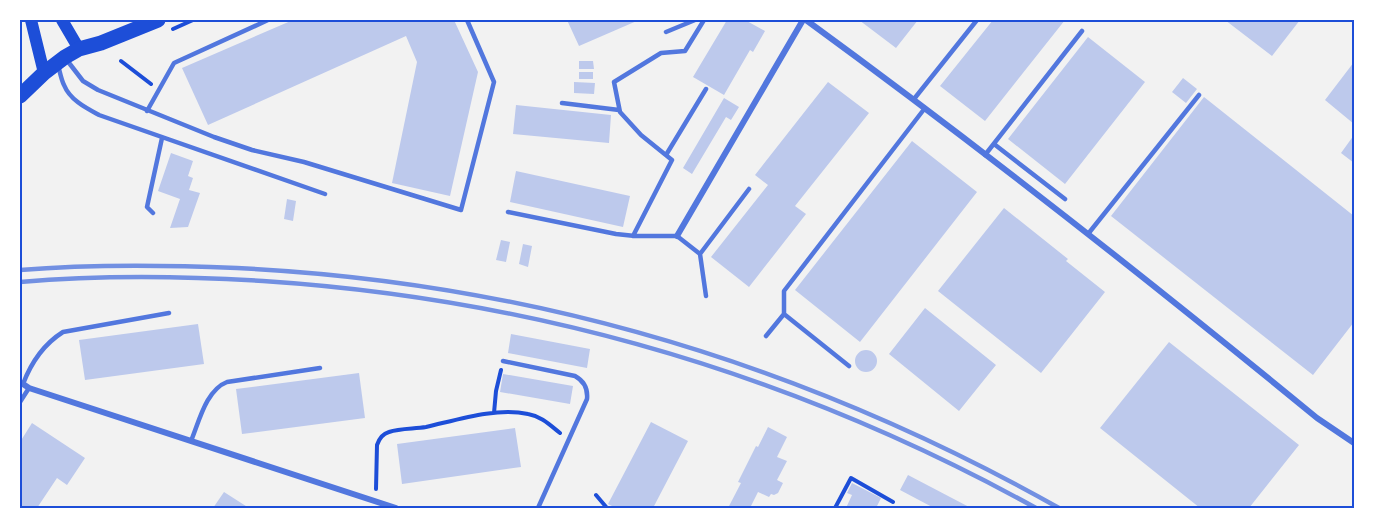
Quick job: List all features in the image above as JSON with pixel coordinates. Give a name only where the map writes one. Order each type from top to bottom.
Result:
[{"type":"main road","points":[[31,20],[45,73]]},
{"type":"main road","points":[[62,20],[79,49]]},
{"type":"main road","points":[[20,96],[61,60],[79,49],[101,43],[158,20]]},
{"type":"street","points":[[677,236],[804,20],[914,99],[1088,234],[1317,418],[1354,443]]},
{"type":"street","points":[[23,384],[29,388],[396,508]]},
{"type":"lane","points":[[147,111],[174,63],[268,20]]},
{"type":"lane","points":[[61,60],[83,81],[98,90],[213,137],[461,210],[494,82],[467,20]]},
{"type":"lane","points":[[666,32],[695,20]]},
{"type":"lane","points":[[633,236],[672,160],[641,135],[620,112],[614,81],[661,53],[685,51],[704,20]]},
{"type":"lane","points":[[914,99],[977,20]]},
{"type":"lane","points":[[985,155],[1082,32]]},
{"type":"lane","points":[[61,60],[64,85],[67,91],[85,108],[112,121],[325,194]]},
{"type":"lane","points":[[666,155],[706,89]]},
{"type":"lane","points":[[1088,234],[1199,95]]},
{"type":"lane","points":[[562,103],[619,110]]},
{"type":"lane","points":[[766,336],[784,314],[784,291],[925,108]]},
{"type":"lane","points":[[153,213],[147,207],[162,138]]},
{"type":"lane","points":[[994,144],[1065,199]]},
{"type":"lane","points":[[700,254],[749,189]]},
{"type":"lane","points":[[508,212],[602,232],[633,236],[677,236],[700,254],[706,296]]},
{"type":"lane","points":[[23,384],[31,365],[44,347],[63,332],[169,313]]},
{"type":"lane","points":[[784,314],[849,366]]},
{"type":"lane","points":[[503,361],[575,376],[581,380],[588,393],[538,508]]},
{"type":"lane","points":[[191,441],[211,394],[221,384],[320,368]]},
{"type":"lane","points":[[20,402],[29,388]]},
{"type":"path","points":[[121,61],[144,78]]},
{"type":"path","points":[[494,413],[503,361]]},
{"type":"path","points":[[374,501],[377,445],[387,432],[427,427],[441,422],[494,413],[515,412],[535,415],[569,439]]},
{"type":"path","points":[[835,508],[851,478],[893,502]]},
{"type":"path","points":[[596,495],[607,508]]},
{"type":"building","points":[[293,20],[454,20],[478,72],[450,196],[392,183],[417,62],[406,36],[208,125],[182,68]]},
{"type":"building","points":[[567,20],[639,20],[579,46]]},
{"type":"building","points":[[727,20],[745,20],[765,31],[753,52],[750,50],[724,95],[693,77]]},
{"type":"building","points":[[859,20],[918,20],[896,48]]},
{"type":"building","points":[[993,20],[1065,20],[985,121],[940,86]]},
{"type":"building","points":[[1225,20],[1300,20],[1272,56]]},
{"type":"building","points":[[1088,37],[1145,82],[1065,184],[1008,139]]},
{"type":"building","points":[[579,61],[593,61],[594,69],[579,69]]},
{"type":"building","points":[[1354,62],[1354,124],[1325,100]]},
{"type":"building","points":[[579,72],[593,72],[593,79],[579,79]]},
{"type":"building","points":[[1183,78],[1197,89],[1186,103],[1172,92]]},
{"type":"building","points":[[574,82],[595,83],[594,94],[574,93]]},
{"type":"building","points":[[828,82],[869,113],[795,206],[806,214],[749,287],[711,257],[768,185],[755,175]]},
{"type":"building","points":[[1204,97],[1354,216],[1354,322],[1313,375],[1111,216]]},
{"type":"building","points":[[724,98],[739,107],[731,120],[726,117],[692,174],[683,168]]},
{"type":"building","points":[[516,105],[611,115],[609,143],[513,134]]},
{"type":"building","points":[[1354,135],[1354,163],[1341,153]]},
{"type":"building","points":[[912,141],[977,192],[860,342],[795,290]]},
{"type":"building","points":[[171,153],[193,161],[188,176],[193,178],[189,190],[200,193],[188,227],[170,228],[180,199],[158,191]]},
{"type":"building","points":[[516,171],[630,196],[623,227],[510,202]]},
{"type":"building","points":[[287,199],[296,201],[293,221],[284,219]]},
{"type":"building","points":[[1004,208],[1105,292],[1041,373],[938,291]]},
{"type":"building","points":[[501,240],[510,242],[506,262],[496,260]]},
{"type":"building","points":[[523,244],[532,246],[528,267],[519,264]]},
{"type":"building","points":[[925,308],[996,365],[959,411],[889,354]]},
{"type":"building","points":[[198,324],[204,364],[85,380],[79,340]]},
{"type":"building","points":[[511,334],[590,349],[587,368],[508,353]]},
{"type":"building","points":[[1169,342],[1299,445],[1249,508],[1200,508],[1100,428]]},
{"type":"building","points":[[866,350],[874,353],[877,361],[874,369],[866,372],[858,369],[855,361],[858,353]]},
{"type":"building","points":[[359,373],[365,418],[242,434],[236,389]]},
{"type":"building","points":[[503,374],[573,386],[570,404],[500,392]]},
{"type":"building","points":[[651,422],[688,441],[653,508],[616,508],[608,504]]},
{"type":"building","points":[[32,423],[85,458],[67,485],[57,478],[37,508],[20,508],[20,458],[22,455],[20,442]]},
{"type":"building","points":[[768,427],[787,437],[777,457],[787,461],[777,480],[783,483],[778,493],[771,494],[769,497],[758,492],[750,508],[728,508],[741,483],[738,482]]},
{"type":"building","points":[[515,428],[521,467],[402,484],[397,444]]},
{"type":"building","points":[[908,475],[971,508],[934,508],[900,490]]},
{"type":"building","points":[[852,483],[881,498],[876,508],[846,508],[852,495],[847,493]]},
{"type":"building","points":[[224,492],[249,508],[213,508]]},
{"type":"railway","points":[[20,270],[101,266],[183,266],[346,276],[453,291],[558,312],[662,340],[764,373],[864,412],[963,457],[1059,508]]},
{"type":"railway","points":[[20,282],[142,277],[263,281],[365,290],[466,305],[565,326],[662,351],[758,382],[852,419],[945,461],[1036,508]]}]
